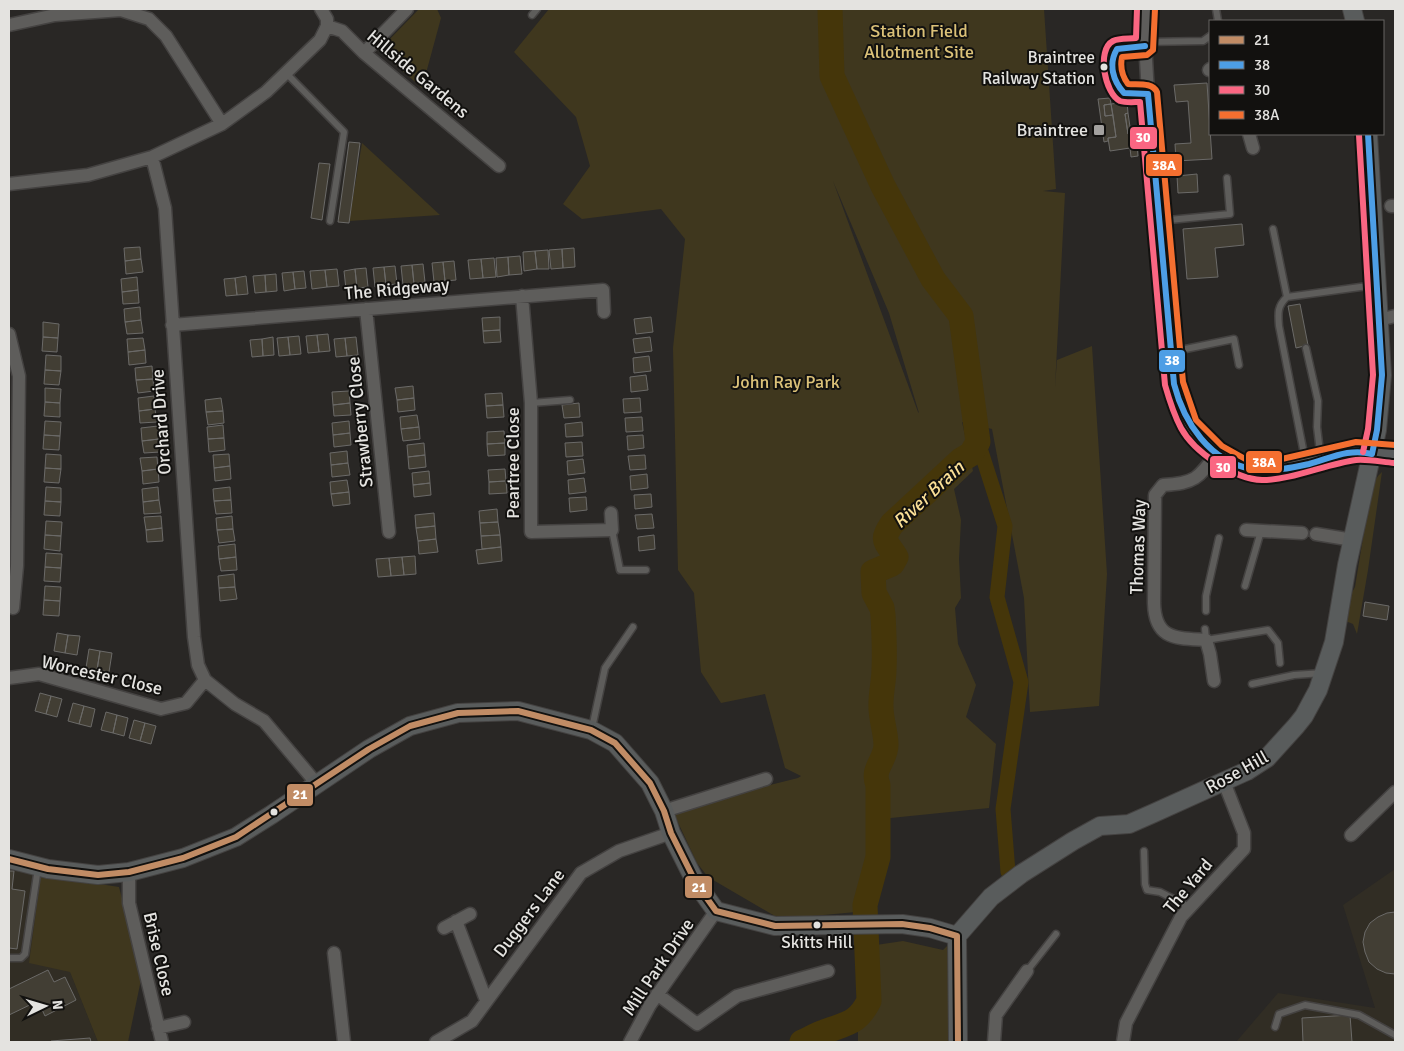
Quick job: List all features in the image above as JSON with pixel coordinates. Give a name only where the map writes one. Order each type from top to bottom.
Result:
[{"type":"street","points":[[9,184],[88,175],[152,156],[222,124],[266,92],[320,40],[327,19],[321,9]]},
{"type":"street","points":[[364,53],[407,9]]},
{"type":"street","points":[[1146,9],[1145,44],[1148,94],[1174,384],[1190,425],[1197,435],[1217,453],[1235,464],[1252,470],[1274,470],[1357,452],[1395,454]]},
{"type":"street","points":[[9,25],[55,15],[121,10],[149,19],[166,36],[222,124]]},
{"type":"street","name":"Hillside Gardens","points":[[326,26],[342,31],[364,53],[500,166]]},
{"type":"street","points":[[1249,135],[1253,148]]},
{"type":"street","name":"Rose Hill","points":[[957,936],[991,897],[1021,874],[1100,826],[1128,824],[1258,765],[1282,743],[1304,716],[1318,690],[1334,642],[1347,565],[1372,454],[1381,394],[1387,318],[1376,285],[1368,135]]},
{"type":"street","name":"Orchard Drive","points":[[152,156],[165,208],[194,637],[198,665],[205,680]]},
{"type":"street","name":"The Ridgeway","points":[[172,325],[603,290],[604,312]]},
{"type":"street","name":"Peartree Close","points":[[522,296],[531,403],[531,532],[612,530]]},
{"type":"street","name":"Strawberry Close","points":[[366,308],[388,532]]},
{"type":"street","points":[[9,334],[20,376],[13,608]]},
{"type":"street","name":"Thomas Way","points":[[1206,635],[1173,638],[1154,619],[1155,495],[1162,485],[1185,484],[1202,473],[1217,453]]},
{"type":"street","points":[[611,513],[612,530]]},
{"type":"street","points":[[1246,530],[1302,533]]},
{"type":"street","points":[[1316,534],[1353,540]]},
{"type":"street","points":[[1206,635],[1214,682]]},
{"type":"street","name":"Worcester Close","points":[[9,678],[39,674],[161,709],[186,703],[205,680]]},
{"type":"street","points":[[205,680],[234,704],[264,721],[317,784]]},
{"type":"street","points":[[9,859],[38,866],[98,874],[129,872],[183,858],[236,837],[369,749],[410,726],[458,714],[518,710],[592,730],[616,743],[650,783],[664,811],[671,833],[696,883],[716,911],[775,926],[902,924],[930,928],[957,936],[958,1042]]},
{"type":"street","points":[[664,811],[766,779]]},
{"type":"street","name":"The Yard","points":[[1123,1042],[1126,1023],[1181,916],[1244,849],[1244,833],[1224,782]]},
{"type":"street","points":[[1351,835],[1395,792]]},
{"type":"street","name":"Duggers Lane","points":[[436,1042],[472,1021],[581,874],[619,851],[671,833]]},
{"type":"street","name":"Brise Close","points":[[129,872],[129,903],[162,1042]]},
{"type":"street","name":"Mill Park Drive","points":[[630,1042],[658,994],[716,911]]},
{"type":"street","points":[[444,928],[470,914]]},
{"type":"street","points":[[456,921],[486,1000]]},
{"type":"street","points":[[334,953],[344,1042]]},
{"type":"street","points":[[994,1042],[996,1015],[1027,971]]},
{"type":"street","points":[[658,994],[697,1024],[737,996],[828,972]]},
{"type":"street","points":[[158,1028],[184,1022]]},
{"type":"lane","points":[[532,15],[538,9]]},
{"type":"lane","points":[[1148,94],[1124,93],[1119,89],[1116,84],[1112,58],[1117,49],[1145,44],[1203,41],[1209,37]]},
{"type":"lane","points":[[286,73],[344,132],[330,221]]},
{"type":"lane","points":[[1159,220],[1230,214],[1227,178]]},
{"type":"lane","points":[[1273,229],[1287,297]]},
{"type":"lane","points":[[1306,464],[1278,312],[1280,303],[1287,297],[1376,285]]},
{"type":"lane","points":[[1171,352],[1234,339],[1239,365]]},
{"type":"lane","points":[[1306,348],[1318,401],[1317,427],[1321,460]]},
{"type":"lane","points":[[531,403],[570,400]]},
{"type":"lane","points":[[612,530],[620,570],[646,570]]},
{"type":"lane","points":[[1245,586],[1261,531]]},
{"type":"lane","points":[[1206,612],[1206,596],[1218,538]]},
{"type":"lane","points":[[592,730],[605,668],[632,627]]},
{"type":"lane","name":"Thomas Way","points":[[1206,635],[1268,630],[1278,643],[1280,662]]},
{"type":"lane","points":[[1252,684],[1294,675],[1324,673]]},
{"type":"lane","points":[[1144,852],[1145,884],[1147,890],[1160,892],[1189,907]]},
{"type":"lane","points":[[9,958],[21,958],[25,954],[38,866]]},
{"type":"lane","points":[[1027,971],[1056,934]]},
{"type":"lane","points":[[1274,1026],[1279,1014],[1305,1005],[1359,1015],[1395,1035]]},
{"type":"shaded area","points":[[9,867],[41,875],[70,972],[98,1042],[9,1042]]},
{"type":"shaded area","points":[[1395,869],[1395,1042],[1236,1042],[1278,993],[1375,1008],[1343,905]]},
{"type":"green space","points":[[419,9],[437,9],[441,18],[422,88],[388,58],[387,42]]},
{"type":"green space","points":[[549,9],[1044,9],[1056,189],[1043,191],[1065,193],[1055,387],[1057,360],[1092,346],[1107,574],[1099,706],[1030,712],[1024,598],[992,429],[962,422],[973,471],[954,489],[961,520],[959,559],[961,598],[955,608],[958,644],[976,685],[966,717],[996,744],[989,808],[871,820],[872,834],[856,912],[780,919],[708,877],[697,863],[674,814],[714,799],[801,776],[785,768],[765,694],[721,703],[701,672],[694,593],[678,570],[673,348],[685,239],[661,209],[582,219],[563,204],[590,166],[576,117],[514,52]],"holes":[[[833,181],[889,313],[919,413]]]},
{"type":"green space","points":[[362,143],[440,215],[349,221]]},
{"type":"green space","points":[[1382,472],[1357,634],[1353,624],[1345,623],[1348,599],[1355,587],[1368,492]]},
{"type":"green space","points":[[41,875],[119,887],[142,975],[128,1042],[98,1042],[70,972],[29,963]]},
{"type":"green space","points":[[957,936],[951,1042],[858,1042],[858,1017],[878,996],[876,945],[903,941],[943,950]]},
{"type":"building","points":[[1207,83],[1212,159],[1176,161],[1175,144],[1191,143],[1188,101],[1176,102],[1174,85]]},
{"type":"building","points":[[1110,98],[1111,104],[1104,105],[1105,116],[1113,115],[1116,137],[1108,138],[1108,141],[1104,142],[1098,99]]},
{"type":"building","points":[[1127,102],[1128,113],[1125,114],[1128,134],[1132,134],[1133,145],[1137,144],[1138,156],[1131,157],[1130,148],[1110,151],[1108,138],[1116,137],[1111,104]]},
{"type":"building","points":[[1111,104],[1113,115],[1105,116],[1104,105]]},
{"type":"building","points":[[1128,113],[1131,134],[1128,134],[1125,114]]},
{"type":"building","points":[[349,142],[360,143],[349,223],[338,222]]},
{"type":"building","points":[[319,163],[330,164],[322,220],[311,218]]},
{"type":"building","points":[[1197,174],[1198,192],[1178,193],[1177,176]]},
{"type":"building","points":[[1242,224],[1244,245],[1215,248],[1218,277],[1187,279],[1183,229]]},
{"type":"building","points":[[140,247],[141,259],[125,261],[124,248]]},
{"type":"building","points":[[574,248],[575,267],[563,268],[562,249]]},
{"type":"building","points":[[562,249],[563,268],[551,269],[549,250]]},
{"type":"building","points":[[548,250],[549,269],[537,269],[535,251]]},
{"type":"building","points":[[535,251],[537,269],[524,271],[523,252]]},
{"type":"building","points":[[520,256],[522,274],[509,275],[508,257]]},
{"type":"building","points":[[508,257],[509,275],[497,277],[496,258]]},
{"type":"building","points":[[494,258],[496,277],[483,278],[481,259]]},
{"type":"building","points":[[141,259],[143,272],[126,274],[125,261]]},
{"type":"building","points":[[481,259],[483,278],[470,279],[468,260]]},
{"type":"building","points":[[454,261],[456,280],[445,281],[443,262]]},
{"type":"building","points":[[443,262],[445,281],[434,282],[432,263]]},
{"type":"building","points":[[423,264],[425,282],[414,284],[412,265]]},
{"type":"building","points":[[412,265],[414,284],[403,285],[401,266]]},
{"type":"building","points":[[395,266],[397,284],[386,285],[384,267]]},
{"type":"building","points":[[384,267],[386,285],[375,287],[373,268]]},
{"type":"building","points":[[366,268],[368,287],[357,288],[355,269]]},
{"type":"building","points":[[337,269],[339,286],[327,287],[325,270]]},
{"type":"building","points":[[355,269],[357,288],[346,289],[344,271]]},
{"type":"building","points":[[325,270],[327,287],[312,289],[310,271]]},
{"type":"building","points":[[304,271],[306,288],[295,289],[293,272]]},
{"type":"building","points":[[293,272],[295,289],[284,291],[282,273]]},
{"type":"building","points":[[276,274],[277,291],[266,292],[265,275]]},
{"type":"building","points":[[265,275],[266,292],[255,293],[253,276]]},
{"type":"building","points":[[246,276],[248,294],[237,295],[235,278]]},
{"type":"building","points":[[137,277],[138,290],[122,292],[121,279]]},
{"type":"building","points":[[235,278],[237,295],[226,296],[224,279]]},
{"type":"building","points":[[138,290],[139,303],[123,304],[122,292]]},
{"type":"building","points":[[1300,304],[1308,345],[1296,348],[1288,306]]},
{"type":"building","points":[[140,307],[141,320],[125,322],[124,309]]},
{"type":"building","points":[[500,317],[500,330],[483,331],[482,318]]},
{"type":"building","points":[[651,317],[653,332],[636,334],[634,319]]},
{"type":"building","points":[[141,320],[143,333],[127,334],[125,322]]},
{"type":"building","points":[[43,322],[59,324],[58,338],[43,337]]},
{"type":"building","points":[[500,330],[501,342],[484,343],[483,331]]},
{"type":"building","points":[[328,334],[330,351],[319,352],[317,335]]},
{"type":"building","points":[[317,335],[319,352],[308,353],[306,336]]},
{"type":"building","points":[[299,336],[301,354],[290,355],[288,337]]},
{"type":"building","points":[[43,337],[58,338],[57,352],[42,351]]},
{"type":"building","points":[[273,337],[274,355],[263,356],[262,339]]},
{"type":"building","points":[[288,337],[290,355],[279,356],[277,338]]},
{"type":"building","points":[[356,337],[358,355],[347,356],[345,338]]},
{"type":"building","points":[[650,337],[652,351],[635,353],[633,339]]},
{"type":"building","points":[[143,338],[145,350],[128,352],[127,339]]},
{"type":"building","points":[[345,338],[347,356],[336,357],[334,339]]},
{"type":"building","points":[[262,339],[263,356],[252,357],[250,340]]},
{"type":"building","points":[[145,350],[146,363],[129,365],[128,352]]},
{"type":"building","points":[[46,355],[61,356],[61,371],[45,370]]},
{"type":"building","points":[[649,356],[651,371],[634,373],[633,358]]},
{"type":"building","points":[[152,366],[153,379],[136,380],[135,368]]},
{"type":"building","points":[[45,370],[61,371],[59,385],[44,384]]},
{"type":"building","points":[[646,375],[648,390],[631,392],[630,377]]},
{"type":"building","points":[[153,379],[154,391],[138,393],[136,380]]},
{"type":"building","points":[[413,386],[414,398],[397,400],[395,388]]},
{"type":"building","points":[[45,388],[61,389],[60,403],[45,402]]},
{"type":"building","points":[[349,391],[350,403],[333,405],[332,392]]},
{"type":"building","points":[[502,393],[503,405],[486,406],[485,394]]},
{"type":"building","points":[[154,396],[155,409],[139,411],[138,398]]},
{"type":"building","points":[[221,398],[223,411],[206,412],[205,400]]},
{"type":"building","points":[[414,398],[415,410],[398,412],[397,400]]},
{"type":"building","points":[[640,398],[641,412],[624,413],[623,399]]},
{"type":"building","points":[[45,402],[60,403],[60,417],[44,416]]},
{"type":"building","points":[[350,403],[351,415],[334,416],[333,405]]},
{"type":"building","points":[[579,403],[580,417],[564,418],[562,405]]},
{"type":"building","points":[[503,405],[504,417],[487,418],[486,406]]},
{"type":"building","points":[[155,409],[157,422],[140,423],[139,411]]},
{"type":"building","points":[[223,411],[224,423],[208,425],[206,412]]},
{"type":"building","points":[[417,415],[419,427],[401,429],[400,417]]},
{"type":"building","points":[[642,417],[643,431],[626,432],[625,418]]},
{"type":"building","points":[[45,421],[61,422],[60,436],[44,435]]},
{"type":"building","points":[[349,421],[350,433],[333,435],[332,423]]},
{"type":"building","points":[[582,422],[583,436],[566,437],[565,424]]},
{"type":"building","points":[[223,425],[224,438],[208,439],[207,427]]},
{"type":"building","points":[[158,426],[159,439],[142,441],[141,428]]},
{"type":"building","points":[[419,427],[420,439],[403,441],[401,429]]},
{"type":"building","points":[[504,431],[505,443],[487,444],[487,432]]},
{"type":"building","points":[[350,433],[351,445],[334,447],[333,435]]},
{"type":"building","points":[[44,435],[60,436],[59,450],[43,449]]},
{"type":"building","points":[[643,435],[644,448],[628,450],[627,436]]},
{"type":"building","points":[[224,438],[225,450],[209,452],[208,439]]},
{"type":"building","points":[[159,439],[160,452],[144,453],[142,441]]},
{"type":"building","points":[[582,442],[583,456],[566,457],[565,443]]},
{"type":"building","points":[[424,443],[425,455],[408,457],[407,445]]},
{"type":"building","points":[[505,443],[505,455],[488,456],[487,444]]},
{"type":"building","points":[[347,451],[348,463],[331,465],[330,453]]},
{"type":"building","points":[[46,454],[61,455],[61,469],[45,468]]},
{"type":"building","points":[[229,454],[230,466],[214,468],[213,455]]},
{"type":"building","points":[[425,455],[426,467],[409,469],[408,457]]},
{"type":"building","points":[[645,455],[646,469],[630,470],[628,456]]},
{"type":"building","points":[[157,457],[158,469],[142,471],[140,458]]},
{"type":"building","points":[[583,459],[585,473],[568,475],[567,461]]},
{"type":"building","points":[[348,463],[350,475],[332,477],[331,465]]},
{"type":"building","points":[[230,466],[231,479],[215,481],[214,468]]},
{"type":"building","points":[[45,468],[61,469],[59,483],[44,482]]},
{"type":"building","points":[[158,469],[159,482],[143,484],[142,471]]},
{"type":"building","points":[[505,469],[506,481],[489,482],[488,470]]},
{"type":"building","points":[[429,471],[430,483],[413,485],[412,473]]},
{"type":"building","points":[[647,474],[648,488],[631,490],[630,476]]},
{"type":"building","points":[[584,478],[586,492],[569,494],[568,480]]},
{"type":"building","points":[[347,480],[349,492],[331,494],[330,482]]},
{"type":"building","points":[[506,481],[507,493],[489,494],[489,482]]},
{"type":"building","points":[[430,483],[431,495],[414,497],[413,485]]},
{"type":"building","points":[[46,487],[61,488],[61,502],[45,501]]},
{"type":"building","points":[[158,487],[159,500],[143,502],[142,489]]},
{"type":"building","points":[[230,487],[231,500],[214,501],[213,489]]},
{"type":"building","points":[[349,492],[350,504],[333,506],[331,494]]},
{"type":"building","points":[[651,494],[652,507],[635,509],[634,495]]},
{"type":"building","points":[[586,497],[587,510],[570,512],[569,498]]},
{"type":"building","points":[[159,500],[161,513],[144,514],[143,502]]},
{"type":"building","points":[[231,500],[232,513],[216,514],[214,501]]},
{"type":"building","points":[[45,501],[61,502],[60,516],[44,515]]},
{"type":"building","points":[[497,509],[498,522],[480,523],[479,511]]},
{"type":"building","points":[[434,513],[435,526],[416,528],[415,515]]},
{"type":"building","points":[[652,514],[654,528],[637,529],[635,515]]},
{"type":"building","points":[[161,516],[162,528],[146,530],[144,517]]},
{"type":"building","points":[[232,516],[233,529],[217,530],[216,518]]},
{"type":"building","points":[[46,521],[62,522],[61,536],[45,535]]},
{"type":"building","points":[[498,522],[500,535],[481,536],[480,523]]},
{"type":"building","points":[[435,526],[436,539],[418,541],[416,528]]},
{"type":"building","points":[[162,528],[163,541],[147,542],[146,530]]},
{"type":"building","points":[[233,529],[235,541],[219,543],[217,530]]},
{"type":"building","points":[[45,535],[61,536],[60,551],[44,549]]},
{"type":"building","points":[[500,535],[501,547],[482,549],[481,536]]},
{"type":"building","points":[[654,535],[655,549],[639,551],[638,537]]},
{"type":"building","points":[[436,539],[438,552],[419,554],[418,541]]},
{"type":"building","points":[[235,544],[236,557],[219,559],[218,546]]},
{"type":"building","points":[[501,547],[502,561],[478,564],[476,550]]},
{"type":"building","points":[[46,553],[62,554],[61,568],[45,567]]},
{"type":"building","points":[[415,556],[416,574],[404,575],[402,557]]},
{"type":"building","points":[[236,557],[237,570],[221,571],[219,559]]},
{"type":"building","points":[[402,557],[404,575],[391,576],[389,558]]},
{"type":"building","points":[[389,558],[391,576],[378,577],[376,559]]},
{"type":"building","points":[[45,567],[61,568],[60,582],[44,581]]},
{"type":"building","points":[[234,574],[235,587],[219,588],[218,576]]},
{"type":"building","points":[[45,586],[61,587],[60,601],[44,600]]},
{"type":"building","points":[[235,587],[237,599],[220,601],[219,588]]},
{"type":"building","points":[[44,600],[60,601],[59,616],[43,615]]},
{"type":"building","points":[[1365,602],[1389,606],[1387,620],[1363,616]]},
{"type":"building","points":[[57,633],[68,635],[65,653],[54,651]]},
{"type":"building","points":[[68,635],[80,636],[77,655],[65,653]]},
{"type":"building","points":[[89,649],[100,651],[97,670],[86,668]]},
{"type":"building","points":[[100,651],[112,653],[109,672],[97,670]]},
{"type":"building","points":[[40,693],[51,696],[46,714],[35,711]]},
{"type":"building","points":[[51,696],[62,699],[57,717],[46,714]]},
{"type":"building","points":[[73,703],[84,706],[79,724],[68,721]]},
{"type":"building","points":[[84,706],[95,709],[91,727],[79,724]]},
{"type":"building","points":[[106,712],[117,715],[113,733],[101,730]]},
{"type":"building","points":[[117,715],[128,718],[124,736],[113,733]]},
{"type":"building","points":[[134,720],[145,723],[140,741],[129,738]]},
{"type":"building","points":[[145,723],[156,726],[151,744],[140,741]]},
{"type":"building","points":[[9,871],[14,871],[12,889],[25,891],[17,949],[9,948]]},
{"type":"building","points":[[1395,912],[1395,974],[1377,969],[1369,962],[1363,942],[1365,932],[1370,923],[1387,913]]},
{"type":"building","points":[[48,970],[54,982],[65,977],[76,1000],[45,1016],[38,1001],[9,1015],[9,989]]},
{"type":"building","points":[[1350,1015],[1352,1042],[1303,1042],[1302,1018]]},
{"type":"building","points":[[90,1038],[91,1042],[51,1042],[51,1041]]},
{"type":"waterway","name":"River Brain","points":[[802,1042],[856,1019],[869,1001],[865,905],[878,857],[878,785],[876,774],[886,745],[881,709],[884,677],[883,615],[882,608],[874,593],[873,572],[892,564],[896,557],[885,538],[892,524],[961,460],[971,454],[978,442],[961,316],[933,279],[883,186],[832,76],[830,9]]},
{"type":"waterway","points":[[978,442],[1005,526],[997,597],[1021,682],[1003,809],[1008,872]]},
{"type":"transit line","name":"30","points":[[1137,9],[1136,38],[1115,40],[1108,46],[1105,53],[1104,72],[1110,90],[1115,97],[1122,102],[1140,102],[1165,385],[1181,428],[1195,446],[1216,463],[1239,475],[1262,480],[1297,475],[1356,460],[1394,463]]},
{"type":"transit line","name":"38A","points":[[1155,9],[1153,50],[1147,55],[1122,57],[1121,68],[1128,84],[1148,85],[1157,92],[1183,382],[1196,420],[1222,446],[1247,460],[1262,462],[1356,442],[1395,445]]},
{"type":"transit line","name":"38","points":[[1145,46],[1117,49],[1112,66],[1117,83],[1124,93],[1148,94]]},
{"type":"transit line","name":"38","points":[[1148,94],[1174,384],[1178,399],[1192,426],[1201,438],[1224,458],[1237,465],[1252,469],[1274,470],[1288,468],[1348,453],[1364,452],[1372,454]]},
{"type":"transit line","name":"30","points":[[1359,135],[1373,375],[1368,429],[1363,452]]},
{"type":"transit line","name":"38","points":[[1368,135],[1382,375],[1377,430],[1372,454]]},
{"type":"transit line","name":"21","points":[[9,859],[48,869],[98,875],[129,872],[183,858],[236,837],[369,749],[410,726],[458,713],[518,711],[591,730],[615,743],[650,783],[664,811],[671,833],[696,883],[716,911],[775,926],[902,924],[930,928],[957,936]]},
{"type":"transit line","name":"21","points":[[957,936],[958,1042]]},
{"type":"place","name":"Braintree Railway Station","points":[[1104,67]]},
{"type":"place","name":"Braintree","points":[[1099,130]]},
{"type":"place","name":"Skitts Hill","points":[[817,925]]},
{"type":"park label","name":"Station Field Allotment Site","points":[[919,41]]},
{"type":"park label","name":"John Ray Park","points":[[786,382]]}]
